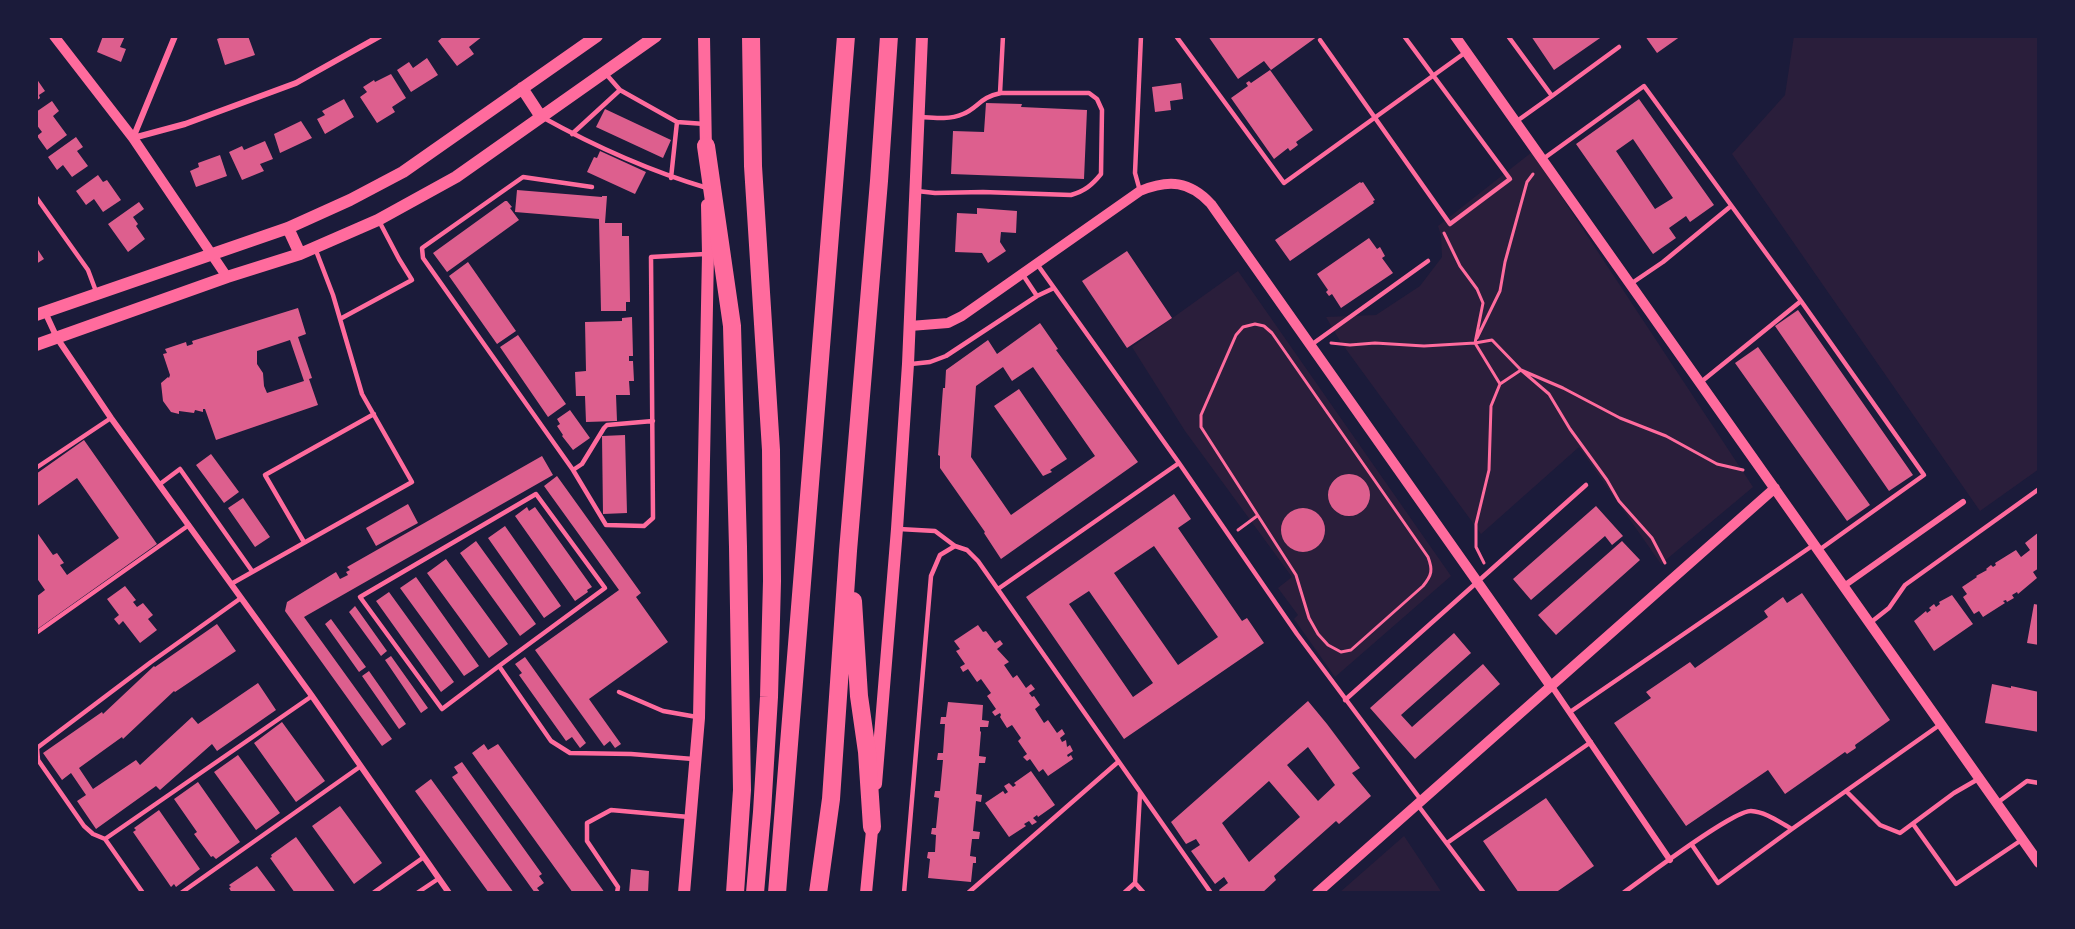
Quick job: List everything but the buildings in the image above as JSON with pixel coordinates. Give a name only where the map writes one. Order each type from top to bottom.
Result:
[{"type":"highway","points":[[751,36],[753,166],[771,474],[769,698],[755,893]]},
{"type":"highway","points":[[777,893],[846,36]]},
{"type":"highway","points":[[818,893],[831,799],[848,551],[889,36]]},
{"type":"highway","points":[[706,146],[732,326],[742,790],[735,893]]},
{"type":"highway","points":[[848,551],[872,827]]},
{"type":"main road","points":[[40,313],[288,228],[350,200],[403,172],[597,36]]},
{"type":"main road","points":[[36,345],[226,277],[300,254],[378,220],[456,177],[656,36]]},
{"type":"main road","points":[[684,893],[699,718],[708,254],[704,36]]},
{"type":"main road","points":[[866,893],[897,529],[908,364],[922,36]]},
{"type":"main road","points":[[522,88],[541,117]]},
{"type":"main road","points":[[288,228],[300,254]]},
{"type":"street","points":[[133,138],[175,36]]},
{"type":"street","points":[[133,138],[185,124],[296,83],[380,36]]},
{"type":"street","points":[[1455,36],[2039,862]]},
{"type":"street","points":[[56,37],[133,138],[226,277]]},
{"type":"street","points":[[910,326],[948,323],[976,307],[1140,191],[1156,184],[1170,183],[1186,185],[1200,192],[1211,204],[1479,582],[1670,860]]},
{"type":"street","points":[[40,313],[111,418],[312,696],[449,893]]},
{"type":"street","points":[[1317,893],[1418,801],[1775,488]]},
{"type":"street","points":[[1844,586],[1963,502]]},
{"type":"lane","points":[[1000,93],[1003,36]]},
{"type":"lane","points":[[1140,191],[1134,173],[1141,36]]},
{"type":"lane","points":[[1176,36],[1284,183],[1466,52]]},
{"type":"lane","points":[[1320,40],[1450,224],[1510,179],[1404,36]]},
{"type":"lane","points":[[1508,36],[1552,96]]},
{"type":"lane","points":[[1516,121],[1619,47]]},
{"type":"lane","points":[[604,72],[620,90],[677,122],[705,124]]},
{"type":"lane","points":[[1543,159],[1644,86],[1924,475],[1570,712]]},
{"type":"lane","points":[[572,134],[620,90]]},
{"type":"lane","points":[[916,190],[934,193],[1071,195],[1083,192],[1101,174],[1102,110],[1097,99],[1089,93],[1000,93],[988,95],[965,114],[948,118],[919,117]]},
{"type":"lane","points":[[541,117],[572,134],[671,178],[707,188]]},
{"type":"lane","points":[[671,178],[677,122]]},
{"type":"lane","points":[[592,187],[523,177],[423,248],[423,258],[573,470],[606,525],[644,526],[653,518],[651,257],[708,254]]},
{"type":"lane","points":[[36,197],[88,270],[97,294]]},
{"type":"lane","points":[[1630,284],[1663,262],[1731,206]]},
{"type":"lane","points":[[340,319],[412,280],[378,220]]},
{"type":"lane","points":[[231,584],[412,482],[362,394],[340,319],[315,248]]},
{"type":"lane","points":[[1311,345],[1428,261]]},
{"type":"lane","points":[[1037,264],[1297,634],[1484,893]]},
{"type":"lane","points":[[1023,274],[1037,296]]},
{"type":"lane","points":[[908,364],[930,363],[946,356],[1037,296],[1054,288]]},
{"type":"lane","points":[[1701,382],[1801,302]]},
{"type":"lane","points":[[304,542],[265,476],[374,414]]},
{"type":"lane","points":[[36,468],[111,418]]},
{"type":"lane","points":[[573,470],[582,464],[607,425],[653,421]]},
{"type":"lane","points":[[998,589],[1179,463]]},
{"type":"lane","points":[[160,484],[180,469],[252,571]]},
{"type":"lane","points":[[1345,700],[1586,485]]},
{"type":"lane","points":[[1870,623],[1889,609],[1905,585],[2039,489]]},
{"type":"lane","points":[[536,494],[605,588],[499,666],[442,709],[360,597],[536,494]]},
{"type":"lane","points":[[36,633],[189,525]]},
{"type":"lane","points":[[897,529],[935,531],[955,546],[967,550],[978,561],[1211,893]]},
{"type":"lane","points":[[904,893],[931,576],[940,555],[955,546]]},
{"type":"lane","points":[[143,893],[105,839],[93,834],[84,826],[38,760],[37,748],[241,598]]},
{"type":"lane","points":[[499,666],[551,741],[570,753],[631,754],[696,759]]},
{"type":"lane","points":[[619,692],[663,711],[699,718]]},
{"type":"lane","points":[[105,839],[312,696]]},
{"type":"lane","points":[[1692,845],[1718,883],[1941,724]]},
{"type":"lane","points":[[1447,843],[1591,742]]},
{"type":"lane","points":[[968,893],[1118,762]]},
{"type":"lane","points":[[181,893],[361,766]]},
{"type":"lane","points":[[1846,791],[1880,825],[1900,833],[1954,793],[1980,778]]},
{"type":"lane","points":[[1997,803],[2028,781],[2039,783]]},
{"type":"lane","points":[[1124,893],[1135,883],[1140,793]]},
{"type":"lane","points":[[617,893],[618,887],[587,841],[587,823],[611,810],[691,817]]},
{"type":"lane","points":[[1623,893],[1728,819],[1748,811],[1765,814],[1792,830]]},
{"type":"lane","points":[[1913,824],[1956,884],[2022,839]]},
{"type":"lane","points":[[373,893],[424,857]]},
{"type":"lane","points":[[417,893],[438,879]]},
{"type":"lane","points":[[1135,883],[1144,893]]},
{"type":"path","points":[[1475,343],[1500,291],[1505,262],[1527,182],[1533,174]]},
{"type":"path","points":[[1450,224],[1444,232],[1460,266],[1477,289],[1483,303],[1475,343],[1500,384]]},
{"type":"path","points":[[1255,324],[1264,326],[1272,333],[1428,557],[1432,569],[1431,576],[1360,643],[1351,650],[1341,652],[1328,645],[1318,634],[1309,618],[1296,575],[1257,516],[1201,427],[1201,419],[1236,335],[1243,327],[1255,324]]},
{"type":"path","points":[[1322,337],[1333,345],[1375,343],[1424,346],[1492,340],[1521,370],[1549,394],[1619,501],[1652,538],[1665,563]]},
{"type":"path","points":[[1489,572],[1476,547],[1476,524],[1489,470],[1491,406],[1500,384],[1521,370]]},
{"type":"path","points":[[1521,370],[1563,388],[1620,418],[1666,436],[1717,464],[1743,470]]},
{"type":"path","points":[[1229,536],[1257,516]]},
{"type":"shaded area","points":[[1794,36],[2039,36],[2039,469],[1980,511],[1732,154],[1785,95]]},
{"type":"shaded area","points":[[1532,152],[1753,487],[1661,564],[1579,447],[1481,534],[1340,341],[1326,317],[1376,315],[1420,286],[1442,257],[1441,235],[1438,226]]},
{"type":"shaded area","points":[[1238,271],[1451,576],[1335,677],[1294,619],[1298,615],[1278,588],[1292,577],[1185,431],[1132,347]]},
{"type":"shaded area","points":[[1404,836],[1442,893],[1339,893]]}]
